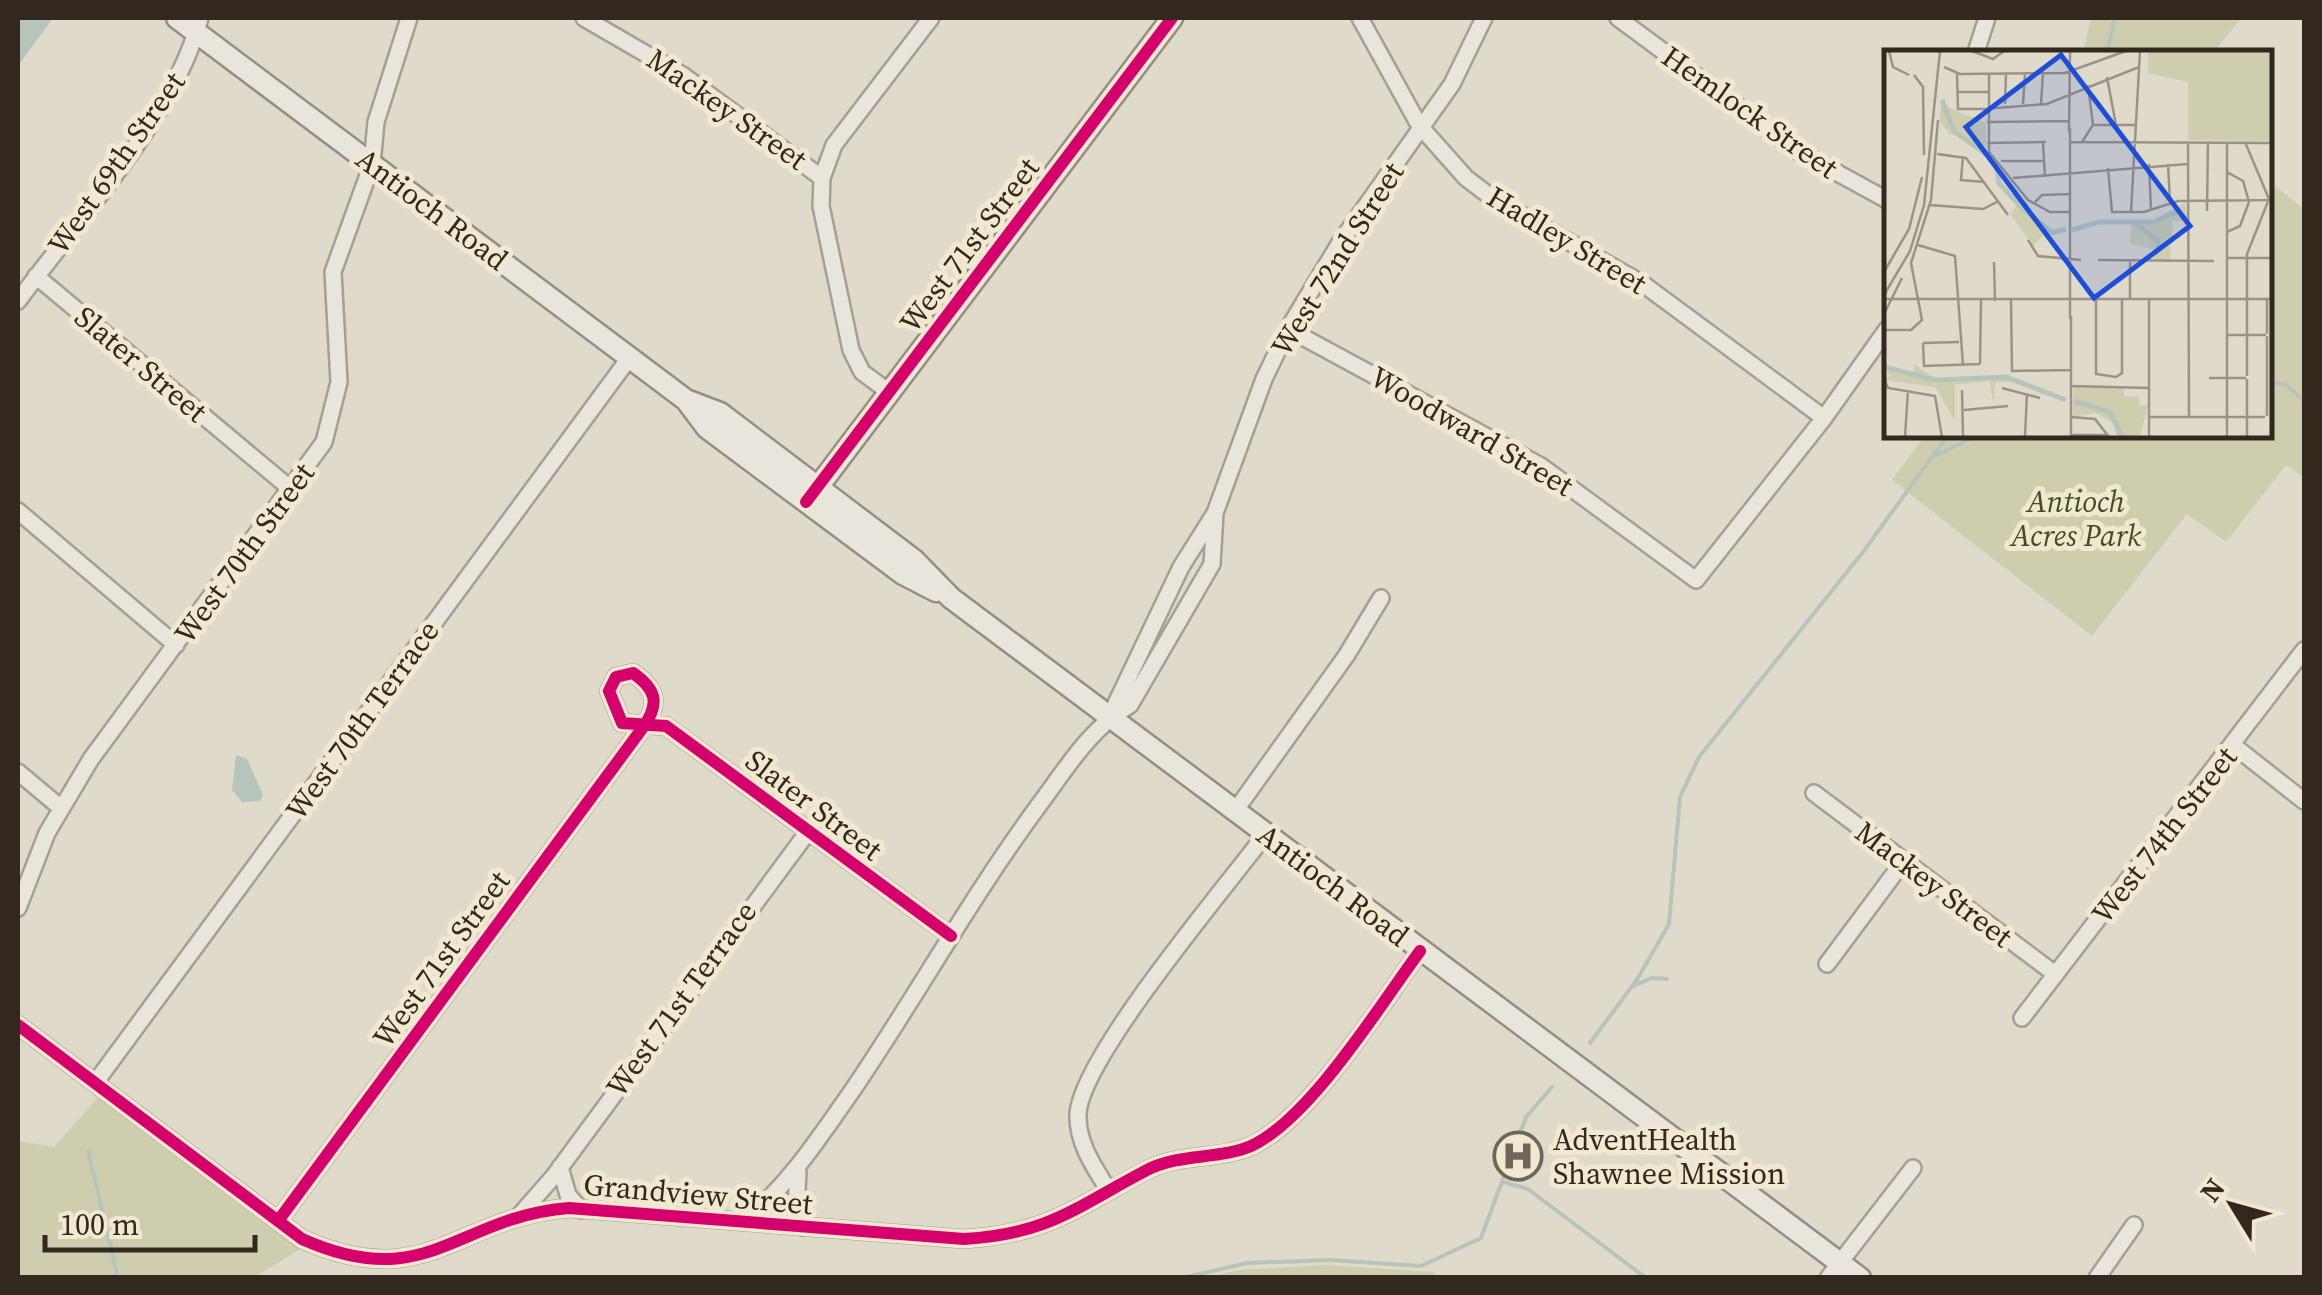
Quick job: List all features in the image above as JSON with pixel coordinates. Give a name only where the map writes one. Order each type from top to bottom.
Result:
[{"type":"main road","name":"Antioch Road","points":[[177,18],[199,25],[372,164],[686,400],[707,428],[812,494],[903,574],[952,598],[1834,1270],[1860,1278]]},
{"type":"main road","name":"West 71st Street","points":[[812,494],[1172,18]]},
{"type":"street","name":"West 70th Street","points":[[18,908],[61,808],[90,759],[324,442],[335,412],[339,382],[333,272],[372,164],[376,122],[410,18]]},
{"type":"street","name":"Mackey Street","points":[[584,18],[684,76],[822,178],[821,206],[851,350],[862,372],[889,392]]},
{"type":"street","points":[[822,178],[834,145],[932,18]]},
{"type":"street","name":"Hadley Street","points":[[1360,18],[1435,148],[1495,200],[1643,284],[1824,418]]},
{"type":"street","name":"West 72nd Street","points":[[746,1220],[800,1166],[885,1043],[1010,845],[1110,717],[1182,567],[1215,513],[1264,378],[1288,328],[1419,125],[1452,84],[1484,18]]},
{"type":"street","name":"Hemlock Street","points":[[1618,18],[1799,152],[1884,198]]},
{"type":"street","points":[[1977,50],[1986,18]]},
{"type":"street","name":"West 69th Street","points":[[18,300],[161,108],[182,73],[199,25]]},
{"type":"street","name":"Slater Street","points":[[36,276],[292,490]]},
{"type":"street","name":"Woodward Street","points":[[1288,328],[1526,456],[1696,580],[1824,418]]},
{"type":"street","points":[[1824,418],[1884,333]]},
{"type":"street","name":"West 70th Terrace","points":[[94,1083],[630,357]]},
{"type":"street","points":[[18,511],[176,645]]},
{"type":"street","name":"West 72nd Street","points":[[1110,717],[1130,705],[1212,564],[1215,513]]},
{"type":"street","points":[[1236,811],[1346,656],[1381,598]]},
{"type":"street","name":"West 74th Street","points":[[2022,1018],[2304,650]]},
{"type":"street","name":"Slater Street","points":[[644,726],[666,726],[807,834],[951,936]]},
{"type":"street","name":"West 71st Street","points":[[278,1221],[644,726]]},
{"type":"street","points":[[2234,746],[2304,800]]},
{"type":"street","points":[[18,772],[61,808]]},
{"type":"street","name":"Mackey Street","points":[[1814,794],[2055,974]]},
{"type":"street","name":"West 71st Terrace","points":[[517,1218],[560,1167],[807,834]]},
{"type":"street","points":[[1109,1191],[1088,1157],[1079,1131],[1085,1080],[1265,834]]},
{"type":"street","points":[[1827,964],[1903,862]]},
{"type":"street","name":"Grandview Street","points":[[18,1025],[278,1221],[336,1254],[386,1263],[437,1252],[517,1218],[551,1210],[706,1221],[746,1220],[964,1238],[1010,1236],[1064,1219],[1109,1191],[1182,1158],[1236,1151],[1286,1124],[1420,951]]},
{"type":"street","points":[[800,1166],[796,1209],[802,1227]]},
{"type":"street","points":[[560,1167],[568,1195],[580,1210]]},
{"type":"street","points":[[1834,1270],[1913,1168]]},
{"type":"street","points":[[2097,1278],[2134,1225]]},
{"type":"green space","points":[[2091,18],[2241,18],[2216,50],[2083,50]]},
{"type":"green space","name":"Antioch Acres Park","points":[[2272,184],[2304,209],[2304,478],[2286,465],[2226,542],[2187,514],[2092,636],[1892,480],[1923,438],[2272,438]]},
{"type":"green space","points":[[99,1096],[304,1247],[255,1277],[18,1277],[18,1141],[54,1147]]},
{"type":"green space","points":[[1325,1265],[1433,1272],[1438,1277],[1210,1277],[1238,1270]]},
{"type":"shaded area","points":[[18,18],[53,18],[18,66]]},
{"type":"shaded area","points":[[236,755],[247,759],[263,795],[260,801],[242,802],[232,790]]},
{"type":"waterway","points":[[2107,50],[2114,21]]},
{"type":"waterway","points":[[2272,383],[2285,384],[2304,401]]},
{"type":"waterway","points":[[1590,1043],[1638,978],[1669,924],[1680,797],[1699,757],[1863,552],[1946,438]]},
{"type":"waterway","points":[[1933,457],[1972,438]]},
{"type":"waterway","points":[[1634,986],[1651,978],[1667,979]]},
{"type":"waterway","points":[[1182,1278],[1247,1263],[1330,1260],[1421,1266],[1481,1238],[1526,1117],[1552,1087]]},
{"type":"waterway","points":[[88,1151],[118,1278]]},
{"type":"waterway","points":[[1503,1182],[1528,1189],[1646,1278]]},
{"type":"waterway","points":[[444,1278],[520,1278]]},
{"type":"cycle path","points":[[806,502],[1172,18]]},
{"type":"cycle path","points":[[278,1221],[644,726],[649,718],[654,703],[647,685],[633,673],[616,677],[609,691],[622,723],[666,726],[951,936]]},
{"type":"cycle path","points":[[18,1025],[302,1239],[345,1254],[381,1259],[412,1256],[530,1214],[569,1208],[964,1239],[1041,1225],[1147,1170],[1238,1150],[1274,1132],[1343,1059],[1420,951]]},
{"type":"place","name":"AdventHealth Shawnee Mission","points":[[1518,1156]]}]
